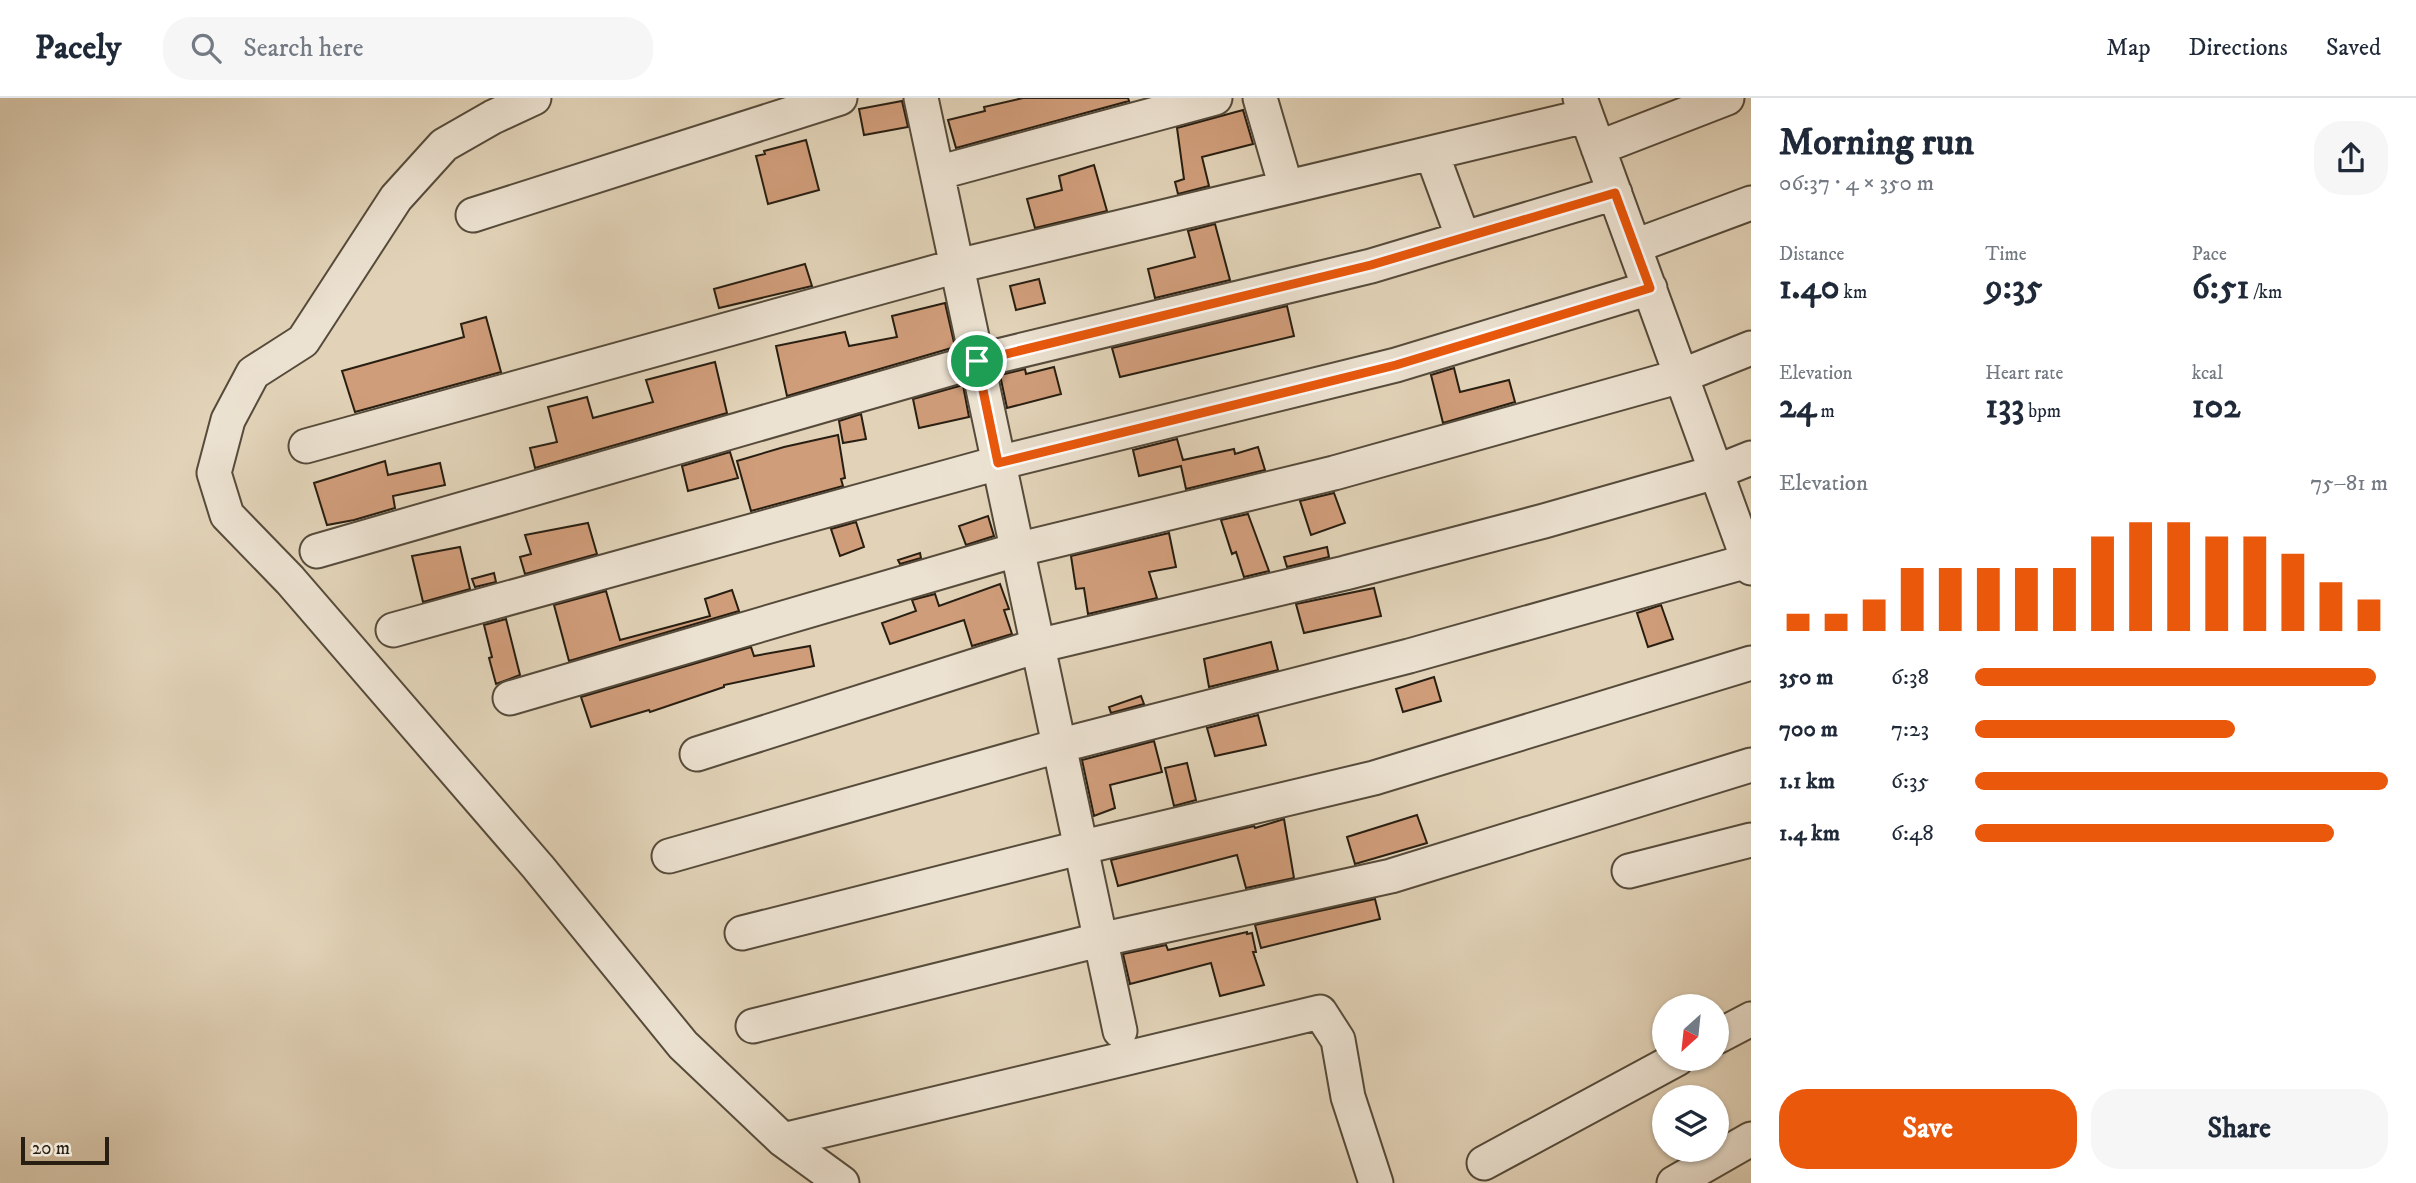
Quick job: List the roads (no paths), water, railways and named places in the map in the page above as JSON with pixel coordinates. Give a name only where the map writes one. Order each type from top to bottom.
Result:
[{"type":"street","points":[[534,98],[493,117],[444,145],[396,198],[303,341],[253,373],[228,420],[214,473],[227,515],[290,580],[503,826],[683,1045],[783,1140],[842,1183]]},
{"type":"street","points":[[473,215],[840,98]]},
{"type":"street","points":[[921,98],[1120,1031]]},
{"type":"street","points":[[937,173],[1215,98]]},
{"type":"street","points":[[1260,98],[1286,187]]},
{"type":"street","points":[[1598,148],[1727,98]]},
{"type":"street","points":[[306,446],[957,266],[1432,154],[1583,107],[1750,565],[1058,747],[669,856]]},
{"type":"street","points":[[1432,154],[1463,238]]},
{"type":"street","points":[[317,551],[977,361],[1358,269],[1615,193]]},
{"type":"street","points":[[1635,246],[1751,202]]},
{"type":"street","points":[[393,630],[998,463],[1384,368],[1650,288]]},
{"type":"street","points":[[510,698],[1016,550],[1334,473],[1681,376],[1751,348]]},
{"type":"street","points":[[697,754],[1037,646],[1385,563],[1544,521],[1716,471],[1751,457]]},
{"type":"street","points":[[742,933],[1079,848],[1374,778],[1751,663]]},
{"type":"street","points":[[753,1026],[1099,940],[1391,876],[1751,765]]},
{"type":"street","points":[[1629,871],[1751,840]]},
{"type":"street","points":[[783,1140],[1321,1012],[1338,1040],[1348,1097],[1376,1183]]},
{"type":"street","points":[[1729,1031],[1751,1019]]},
{"type":"street","points":[[1484,1163],[1655,1071]]},
{"type":"street","points":[[1674,1183],[1751,1139]]}]
